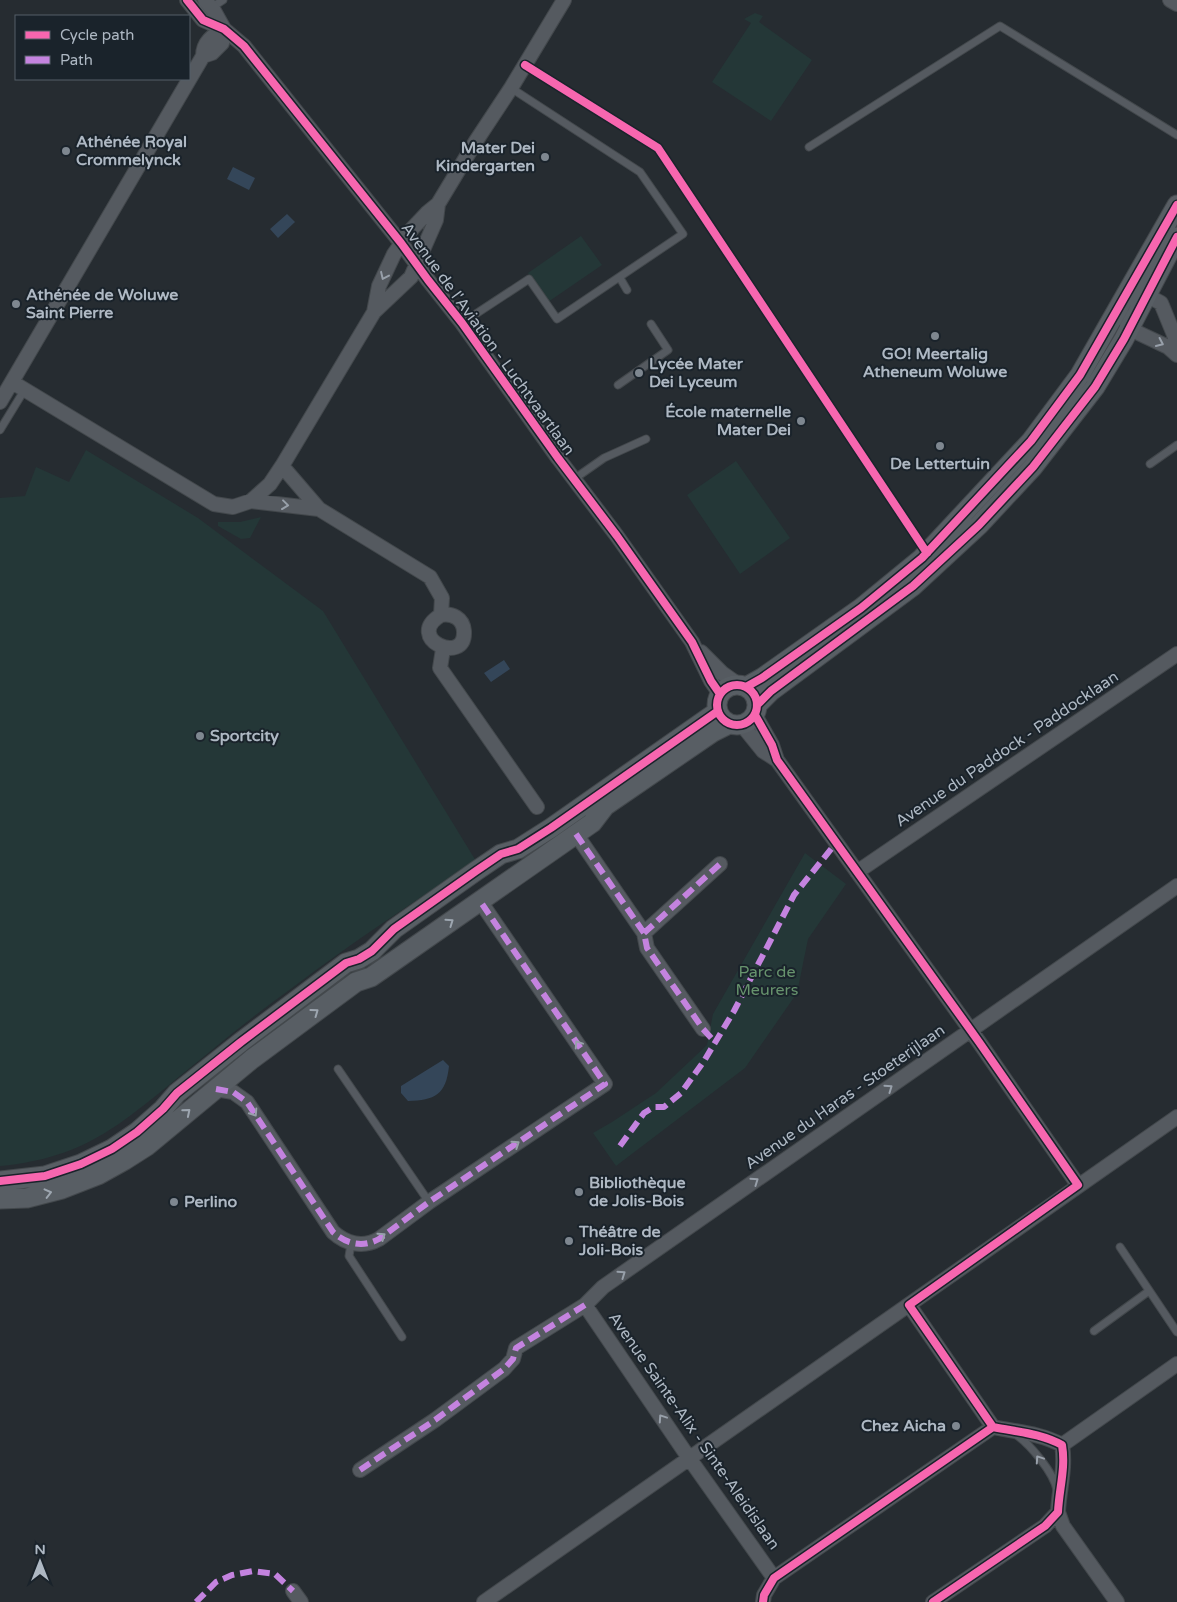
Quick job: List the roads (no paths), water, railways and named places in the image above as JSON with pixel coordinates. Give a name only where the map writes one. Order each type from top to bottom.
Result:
[{"type":"street","name":"Avenue de l'Aviation - Luchtvaartlaan","points":[[187,0],[203,20],[224,29]]},
{"type":"street","points":[[374,312],[379,286],[394,254],[426,213],[438,204],[564,0]]},
{"type":"street","points":[[1170,0],[1177,4]]},
{"type":"street","name":"Avenue de l'Aviation - Luchtvaartlaan","points":[[208,4],[224,29],[244,46],[462,322],[692,642],[722,673],[742,686]]},
{"type":"street","points":[[190,79],[203,56],[203,48],[211,36],[224,29]]},
{"type":"street","points":[[0,402],[19,386],[190,80]]},
{"type":"street","points":[[19,386],[214,504],[233,507],[251,501],[270,484],[282,466],[374,312],[411,277],[436,220],[438,204]]},
{"type":"street","points":[[0,1181],[45,1176],[81,1164],[119,1145],[151,1120],[177,1093],[241,1042],[346,963],[359,959],[372,951],[394,929],[476,871],[501,854],[518,849],[772,691],[913,586],[979,525],[1033,467],[1089,394],[1130,329],[1139,291],[1177,205]]},
{"type":"street","points":[[737,712],[728,688],[742,686],[762,678],[861,608],[922,558],[1031,441],[1080,374],[1119,309],[1139,291],[1177,237]]},
{"type":"street","points":[[1139,291],[1161,303],[1177,342]]},
{"type":"street","points":[[1119,309],[1130,329],[1168,347],[1177,355]]},
{"type":"street","points":[[282,466],[319,510],[430,577],[442,598],[441,615]]},
{"type":"street","points":[[251,501],[319,510]]},
{"type":"street","points":[[441,615],[454,616],[459,619],[463,627],[464,634],[459,644],[454,647],[443,648],[432,642],[430,626],[441,615]]},
{"type":"street","name":"Avenue de l'Aviation - Luchtvaartlaan","points":[[692,642],[711,680],[737,712],[763,751],[778,760],[1078,1185]]},
{"type":"street","points":[[443,648],[440,668],[537,806]]},
{"type":"street","name":"Avenue du Paddock - Paddocklaan","points":[[858,872],[1177,654]]},
{"type":"street","points":[[0,1198],[27,1198],[48,1193],[98,1174],[147,1146],[252,1059],[356,982],[371,977],[592,823],[605,806],[713,732],[756,698],[752,692],[742,686]]},
{"type":"street","points":[[576,834],[644,933],[647,948],[703,1029]]},
{"type":"street","points":[[644,933],[720,864]]},
{"type":"street","name":"Avenue du Haras - Stoeterijlaan","points":[[360,1470],[436,1420],[504,1369],[513,1359],[516,1348],[585,1305],[603,1287],[1177,886]]},
{"type":"street","points":[[216,1089],[233,1092],[247,1102],[333,1232],[341,1240],[352,1244],[372,1243],[429,1202],[605,1084],[480,901]]},
{"type":"street","points":[[484,1602],[1177,1117]]},
{"type":"street","name":"Avenue Sainte-Alix - Sinte-Aleidislaan","points":[[585,1305],[689,1458],[774,1578]]},
{"type":"street","points":[[910,1305],[1000,1428]]},
{"type":"street","points":[[1062,1445],[1177,1364]]},
{"type":"street","points":[[763,1602],[764,1594],[774,1578],[1000,1428],[1036,1434],[1050,1438],[1062,1445],[1064,1456],[1063,1471],[1058,1505],[1063,1526],[1117,1602]]},
{"type":"street","points":[[933,1602],[1045,1526],[1058,1505]]},
{"type":"lane","points":[[208,4],[223,0]]},
{"type":"lane","points":[[809,147],[1000,26],[1177,135]]},
{"type":"lane","points":[[462,322],[528,279],[557,319],[683,234],[640,172],[511,88]]},
{"type":"lane","points":[[620,278],[628,290]]},
{"type":"lane","points":[[618,385],[668,350],[651,324]]},
{"type":"lane","points":[[0,430],[19,386]]},
{"type":"lane","points":[[574,479],[604,458],[646,439]]},
{"type":"lane","points":[[1150,464],[1177,445]]},
{"type":"lane","points":[[338,1068],[429,1202]]},
{"type":"lane","points":[[352,1244],[349,1256],[402,1337]]},
{"type":"lane","points":[[1120,1247],[1177,1332]]},
{"type":"lane","points":[[1094,1331],[1149,1291]]},
{"type":"lane","points":[[1000,1428],[1031,1447],[1057,1487],[1058,1505]]},
{"type":"water","points":[[233,167],[255,178],[249,190],[227,179]]},
{"type":"water","points":[[287,214],[295,222],[278,238],[270,229]]},
{"type":"water","points":[[504,660],[510,669],[491,682],[484,673]]},
{"type":"water","points":[[443,1060],[449,1066],[442,1090],[432,1097],[408,1101],[401,1093],[401,1086]]},
{"type":"place","name":"Athénée Royal Crommelynck","points":[[66,151]]},
{"type":"place","name":"Mater Dei Kindergarten","points":[[545,157]]},
{"type":"place","name":"Athénée de Woluwe Saint Pierre","points":[[16,304]]},
{"type":"place","name":"GO! Meertalig Atheneum Woluwe","points":[[935,336]]},
{"type":"place","name":"Lycée Mater Dei Lyceum","points":[[639,373]]},
{"type":"place","name":"École maternelle Mater Dei","points":[[801,421]]},
{"type":"place","name":"De Lettertuin","points":[[940,446]]},
{"type":"place","name":"Sportcity","points":[[200,736]]},
{"type":"place","name":"Bibliothèque de Jolis-Bois","points":[[579,1192]]},
{"type":"place","name":"Perlino","points":[[174,1202]]},
{"type":"place","name":"Théâtre de Joli-Bois","points":[[569,1241]]},
{"type":"place","name":"Chez Aicha","points":[[956,1426]]},
{"type":"park label","name":"Parc de Meurers","points":[[767,981]]}]
